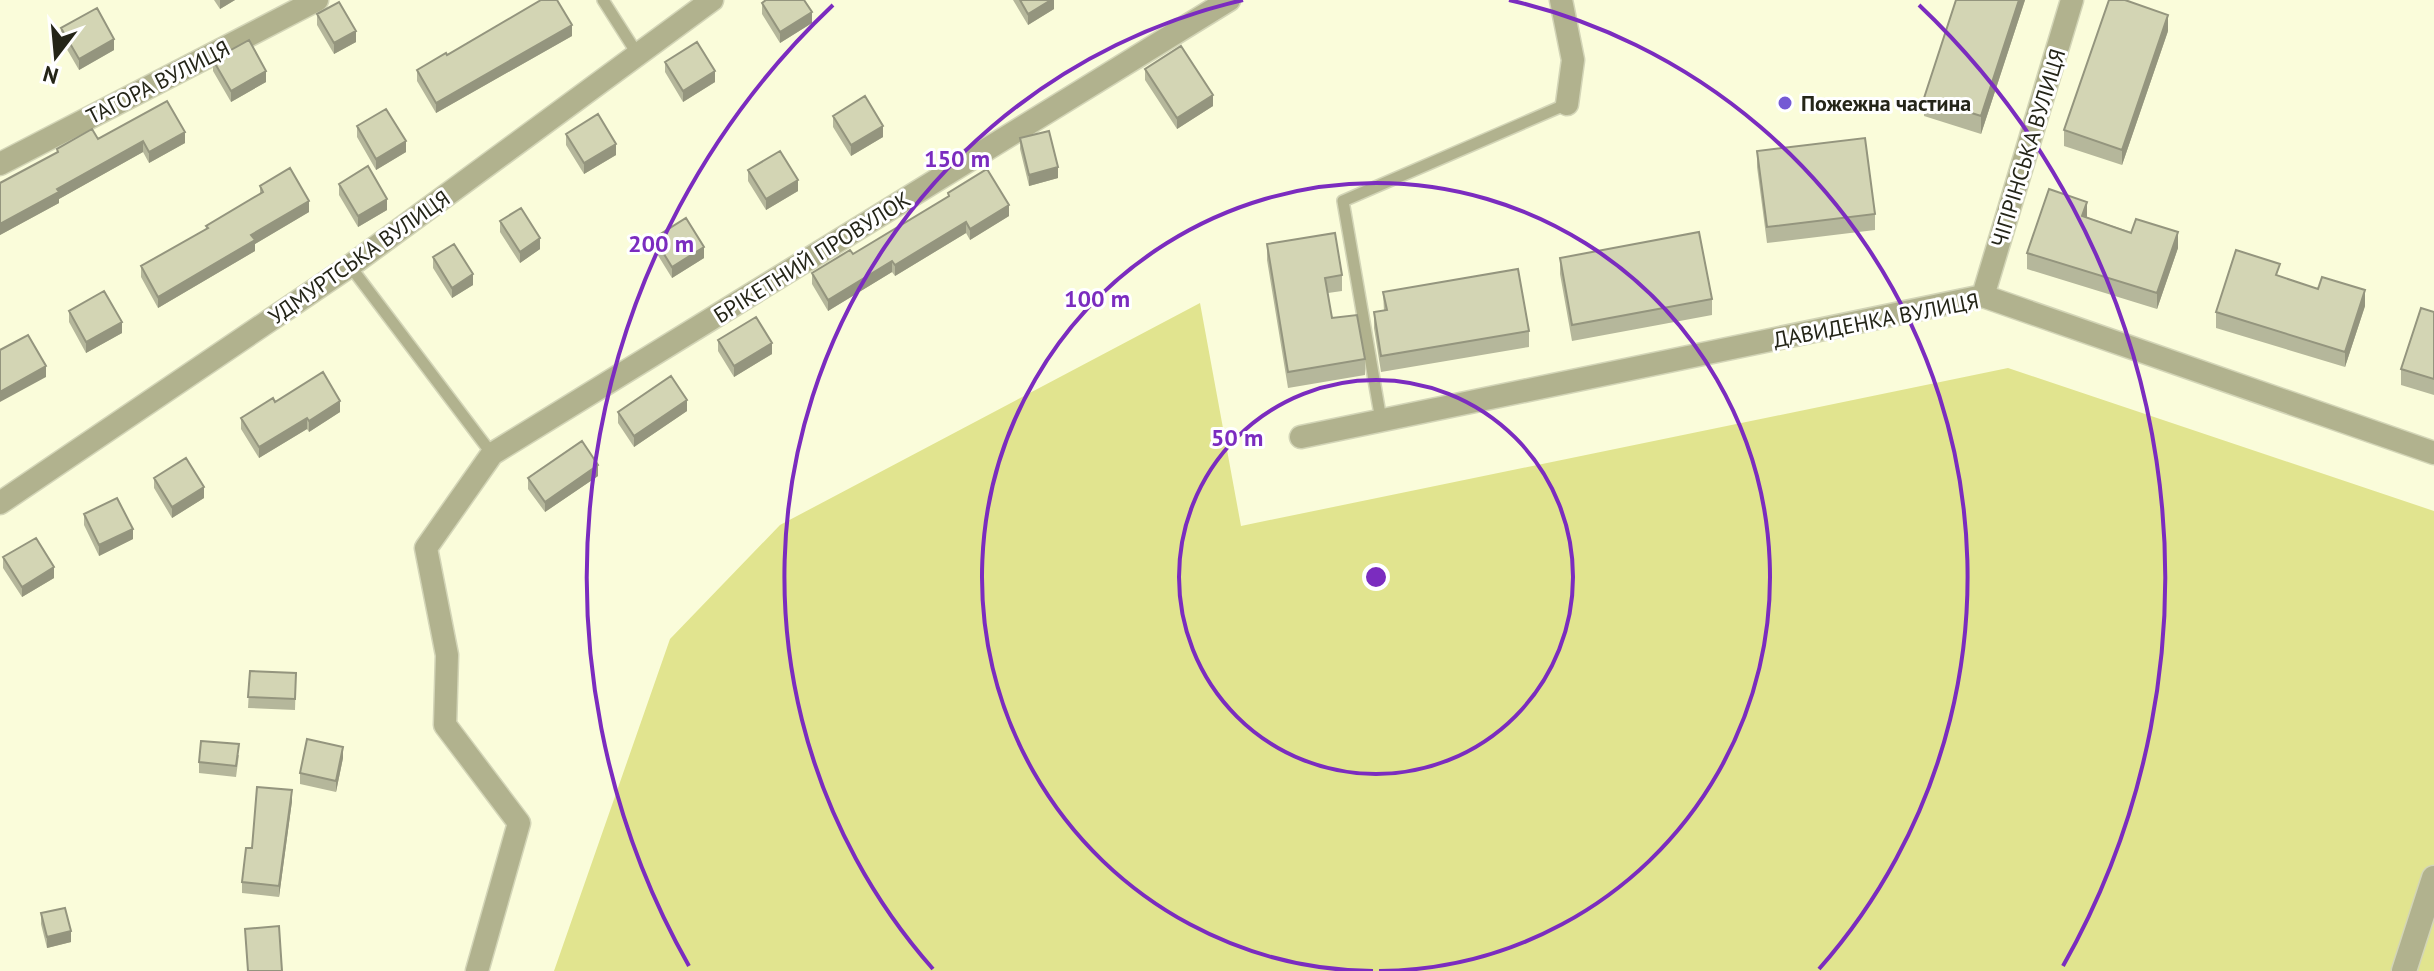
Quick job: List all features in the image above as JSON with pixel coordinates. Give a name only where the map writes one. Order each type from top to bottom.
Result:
[{"type":"street","name":"ТАГОРА ВУЛИЦЯ","points":[[0,164],[317,0]]},
{"type":"street","name":"УДМУРТСЬКА ВУЛИЦЯ","points":[[0,503],[350,266],[712,0]]},
{"type":"street","name":"БРIКЕТНИЙ ПРОВУЛОК","points":[[477,971],[519,823],[445,725],[447,655],[426,548],[492,454],[1229,0]]},
{"type":"street","points":[[1561,0],[1573,60],[1567,104]]},
{"type":"street","name":"ЧIГIРIНСЬКА ВУЛИЦЯ","points":[[1983,296],[2072,0]]},
{"type":"street","name":"ДАВИДЕНКА ВУЛИЦЯ","points":[[1301,437],[1983,296],[2434,453]]},
{"type":"street","points":[[2404,971],[2434,878]]},
{"type":"lane","points":[[603,0],[638,55]]},
{"type":"lane","points":[[1381,420],[1343,201],[1567,104]]},
{"type":"lane","points":[[350,266],[492,454]]},
{"type":"green space","points":[[1200,303],[1241,526],[2008,368],[2434,511],[2434,971],[554,971],[670,639],[780,525]]},
{"type":"building","points":[[541,0],[557,0],[572,25],[436,103],[417,70]]},
{"type":"building","points":[[766,0],[804,0],[812,12],[780,32],[762,3]]},
{"type":"building","points":[[1020,0],[1051,0],[1028,14]]},
{"type":"building","points":[[1956,0],[2019,0],[1981,116],[1924,98]]},
{"type":"building","points":[[2109,0],[2125,0],[2168,15],[2122,150],[2064,130]]},
{"type":"building","points":[[339,2],[356,31],[334,43],[317,14]]},
{"type":"building","points":[[97,8],[114,39],[79,59],[61,28]]},
{"type":"building","points":[[249,40],[266,71],[231,91],[213,60]]},
{"type":"building","points":[[697,42],[715,71],[683,91],[665,62]]},
{"type":"building","points":[[1181,46],[1213,95],[1177,118],[1145,69]]},
{"type":"building","points":[[865,96],[883,126],[851,145],[833,116]]},
{"type":"building","points":[[167,101],[185,132],[149,152],[143,141],[0,224],[0,183],[58,152],[57,149],[92,129],[98,139]]},
{"type":"building","points":[[386,109],[406,141],[376,159],[357,126]]},
{"type":"building","points":[[598,114],[616,144],[584,163],[566,134]]},
{"type":"building","points":[[1049,131],[1058,167],[1029,175],[1020,138]]},
{"type":"building","points":[[1865,138],[1875,214],[1767,227],[1757,151]]},
{"type":"building","points":[[780,151],[798,180],[766,199],[748,170]]},
{"type":"building","points":[[368,166],[387,199],[358,216],[339,184]]},
{"type":"building","points":[[290,168],[309,201],[251,235],[255,240],[158,297],[141,266],[263,192],[260,186]]},
{"type":"building","points":[[987,169],[1009,205],[970,229],[966,222],[895,265],[892,261],[828,300],[812,273],[850,250],[853,254],[949,196],[948,193]]},
{"type":"building","points":[[2049,189],[2087,202],[2082,216],[2131,233],[2136,219],[2178,232],[2157,293],[2027,253]]},
{"type":"building","points":[[521,208],[540,238],[520,252],[500,221]]},
{"type":"building","points":[[686,218],[704,247],[672,267],[654,238]]},
{"type":"building","points":[[1699,232],[1712,299],[1572,325],[1560,258]]},
{"type":"building","points":[[1335,233],[1342,275],[1325,278],[1332,318],[1357,315],[1365,359],[1288,372],[1267,244]]},
{"type":"building","points":[[454,244],[473,274],[452,288],[433,257]]},
{"type":"building","points":[[2236,250],[2280,264],[2276,275],[2318,289],[2322,277],[2365,290],[2345,352],[2216,312]]},
{"type":"building","points":[[1518,269],[1529,331],[1381,356],[1374,312],[1387,310],[1383,292]]},
{"type":"building","points":[[104,291],[122,322],[86,342],[69,311]]},
{"type":"building","points":[[2421,308],[2434,312],[2434,379],[2401,369]]},
{"type":"building","points":[[756,317],[772,343],[734,366],[718,340]]},
{"type":"building","points":[[28,335],[46,366],[0,392],[0,350]]},
{"type":"building","points":[[323,372],[340,401],[259,447],[241,418],[273,398],[275,402]]},
{"type":"building","points":[[671,376],[687,400],[634,436],[618,412]]},
{"type":"building","points":[[582,441],[598,465],[545,502],[528,478]]},
{"type":"building","points":[[186,458],[204,487],[172,507],[154,478]]},
{"type":"building","points":[[117,498],[133,529],[99,545],[84,514]]},
{"type":"building","points":[[36,538],[54,567],[22,587],[3,557]]},
{"type":"building","points":[[250,671],[296,673],[295,699],[248,697]]},
{"type":"building","points":[[307,739],[343,747],[336,781],[300,773]]},
{"type":"building","points":[[201,741],[239,744],[236,766],[199,762]]},
{"type":"building","points":[[257,787],[292,790],[279,886],[242,882],[246,848],[252,848]]},
{"type":"building","points":[[65,908],[71,931],[47,937],[41,913]]},
{"type":"building","points":[[279,926],[282,971],[248,971],[245,929]]},
{"type":"place","name":"Пожежна частина","points":[[1785,103]]}]
